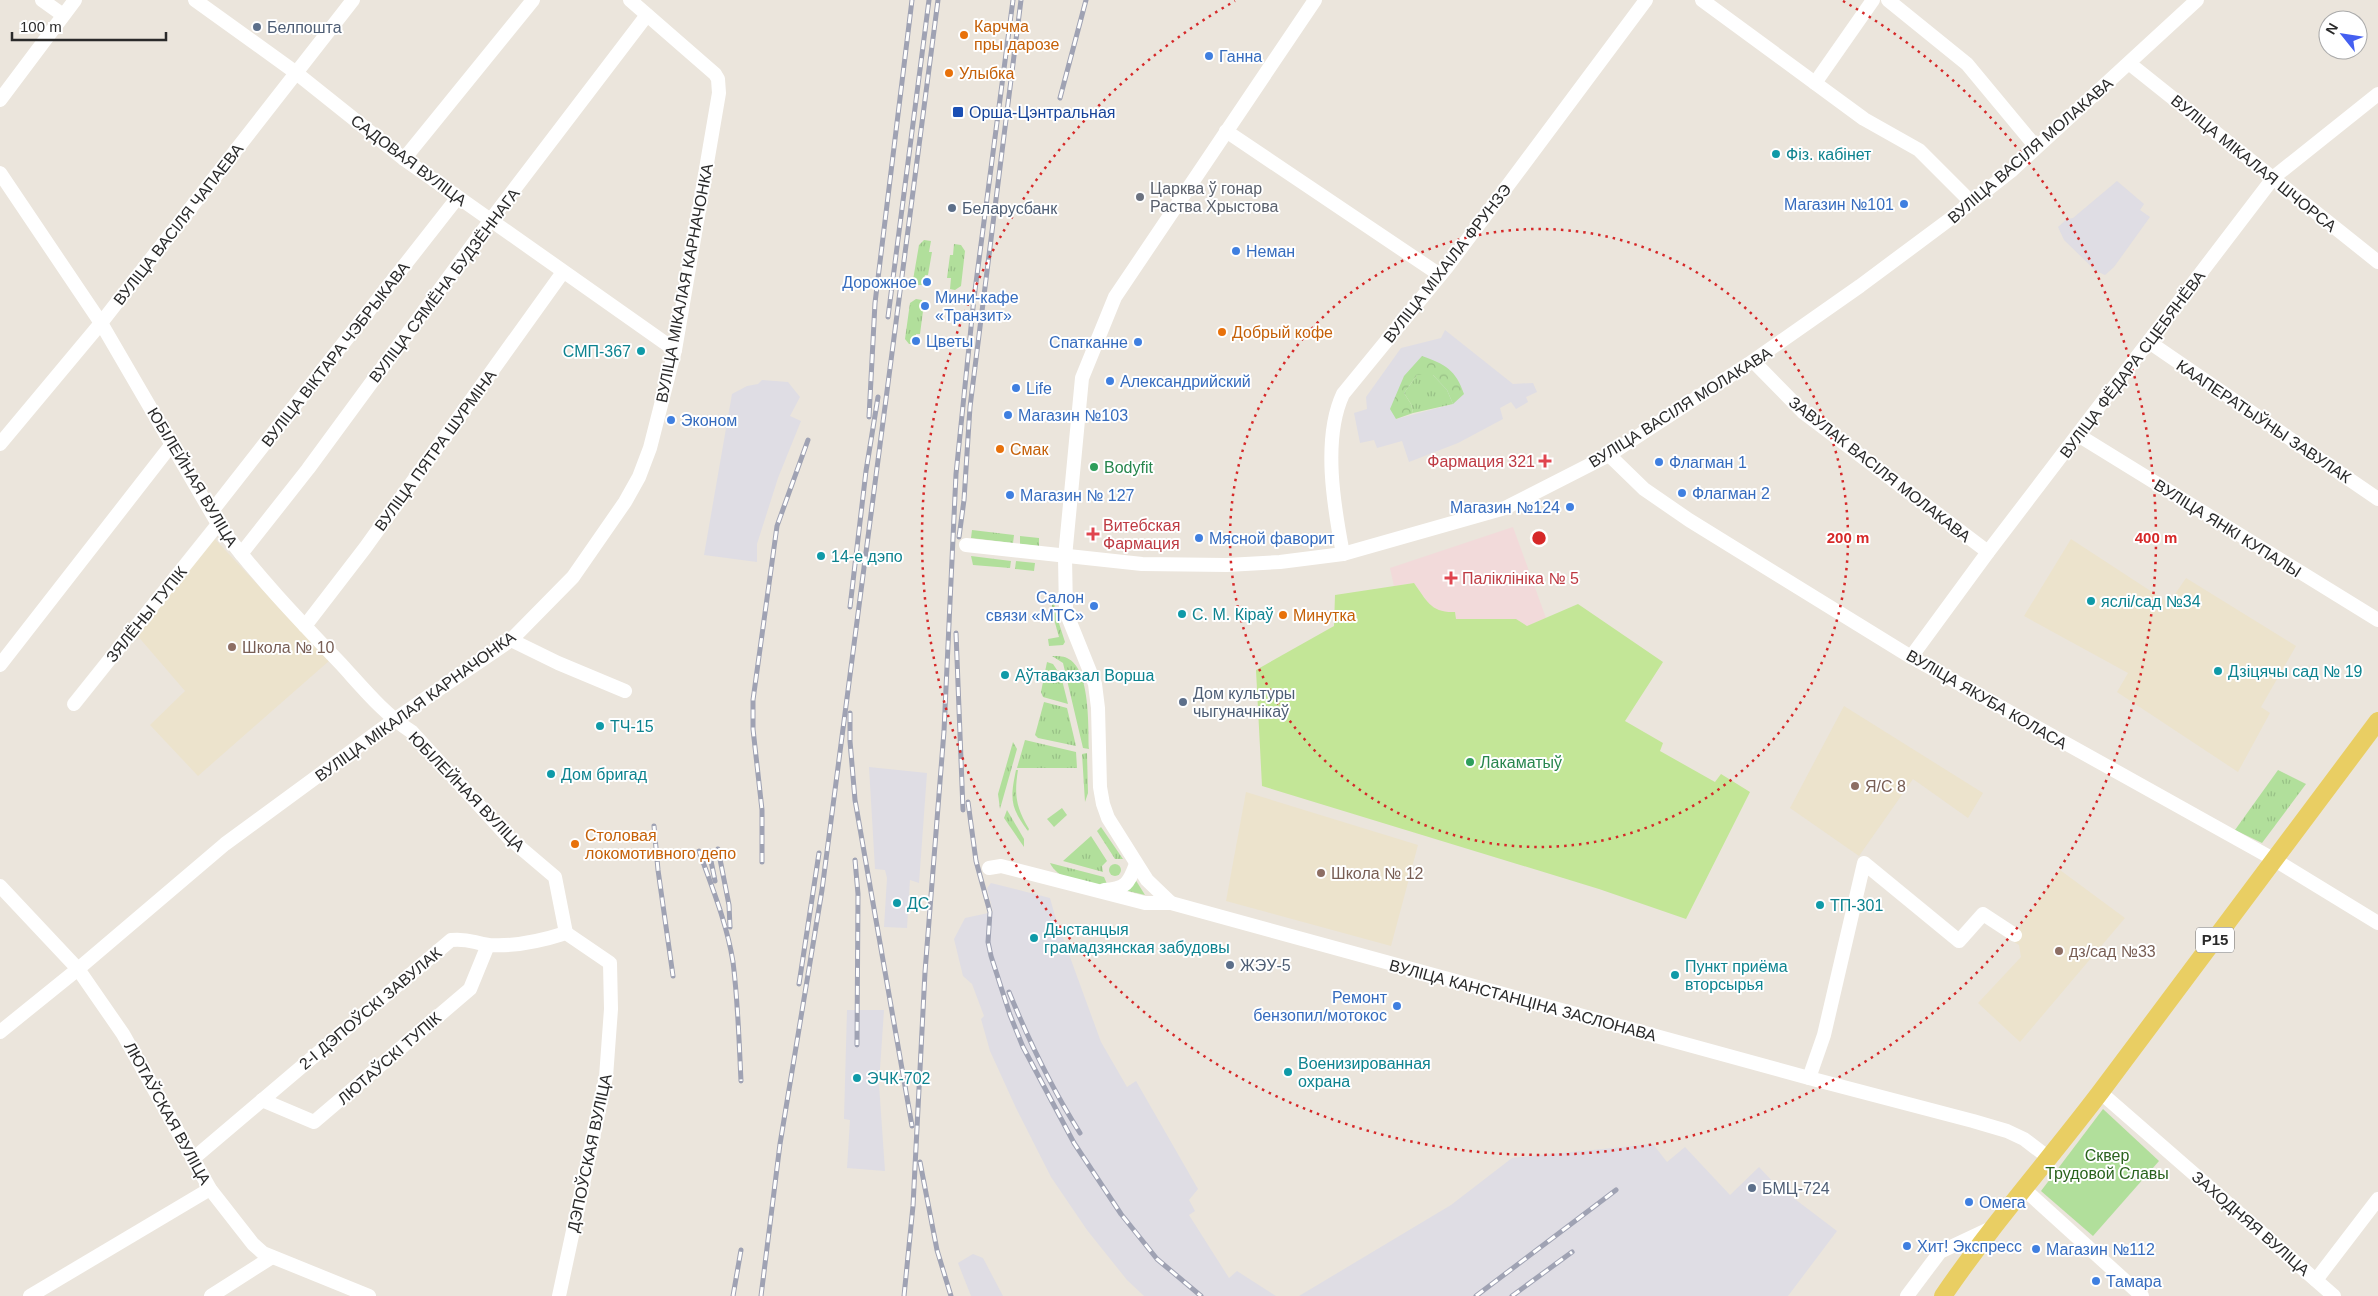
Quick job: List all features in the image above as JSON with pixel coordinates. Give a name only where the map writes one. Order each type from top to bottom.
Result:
[{"type":"main road","name":"Р15","points":[[1943,1296],[1992,1228],[2100,1092],[2378,720]]},
{"type":"street","points":[[42,0],[63,15]]},
{"type":"street","points":[[0,100],[75,0]]},
{"type":"street","name":"САДОВАЯ ВУЛІЦА","points":[[195,0],[295,72],[404,160],[675,350]]},
{"type":"street","name":"ВУЛІЦА ВАСІЛЯ ЧАПАЕВА","points":[[0,444],[101,323],[353,0]]},
{"type":"street","points":[[404,160],[533,0]]},
{"type":"street","points":[[630,0],[647,15]]},
{"type":"street","points":[[1170,903],[1157,892],[1136,864],[1108,818],[1100,787],[1098,708],[1095,684],[1066,612],[1065,557],[1082,378],[1086,364],[1115,297],[1315,0]]},
{"type":"street","name":"ВУЛІЦА МІХАІЛА ФРУНЗЭ","points":[[1343,554],[1331,464],[1331,433],[1335,411],[1343,394],[1440,275],[1646,0]]},
{"type":"street","points":[[1702,0],[1844,106],[1920,150],[1971,202]]},
{"type":"street","points":[[1815,83],[1873,0]]},
{"type":"street","points":[[1888,0],[1967,64],[2036,147]]},
{"type":"street","name":"ВУЛІЦА ВАСІЛЯ МОЛАКАВА","points":[[966,545],[1065,557],[1148,564],[1227,565],[1280,562],[1343,554],[1505,508],[1609,455],[1753,362],[1860,286],[1971,202],[2036,147],[2130,64],[2195,1]]},
{"type":"street","name":"ВУЛІЦА МІКАЛАЯ КАРНАЧОНКА","points":[[0,1032],[78,969],[225,844],[394,720],[511,640],[573,577],[626,502],[639,477],[650,448],[675,350],[719,93],[718,79],[715,74],[647,15]]},
{"type":"street","name":"ВУЛІЦА СЯМЁНА БУДЗЁННАГА","points":[[240,554],[308,469],[490,221],[647,15]]},
{"type":"street","name":"ВУЛІЦА МІКАЛАЯ ШЧОРСА","points":[[2130,64],[2378,262]]},
{"type":"street","name":"ВУЛІЦА ФЁДАРА СЦЕБЯНЁВА","points":[[1912,657],[1988,552],[2274,178],[2378,94]]},
{"type":"street","points":[[1226,131],[1440,275]]},
{"type":"street","name":"ЮБІЛЕЙНАЯ ВУЛІЦА","points":[[0,173],[101,323],[215,517],[240,554],[304,626],[394,720],[412,732],[509,838],[555,877],[566,933]]},
{"type":"street","name":"ВУЛІЦА ВІКТАРА ЧЭБРЫКАВА","points":[[215,517],[458,198]]},
{"type":"street","name":"ВУЛІЦА ПЯТРА ШУРМІНА","points":[[304,626],[365,548],[563,272]]},
{"type":"street","name":"КААПЕРАТЫЎНЫ ЗАВУЛАК","points":[[2150,342],[2378,499]]},
{"type":"street","name":"ЗАВУЛАК ВАСІЛЯ МОЛАКАВА","points":[[1753,362],[1804,413],[1988,552]]},
{"type":"street","name":"ВУЛІЦА ЯНКІ КУПАЛЫ","points":[[2078,435],[2378,620]]},
{"type":"street","points":[[0,665],[172,444]]},
{"type":"street","name":"ВУЛІЦА ЯКУБА КОЛАСА","points":[[1609,455],[1644,489],[1689,520],[1912,657],[2275,860],[2378,923]]},
{"type":"street","name":"ЗЯЛЁНЫ ТУПІК","points":[[74,704],[215,517]]},
{"type":"street","points":[[511,640],[558,664],[625,691]]},
{"type":"street","points":[[1808,1078],[1828,1017],[1864,862],[1959,941],[1983,914],[2015,935]]},
{"type":"street","points":[[1102,890],[1123,887],[1132,877],[1136,864]]},
{"type":"street","name":"ВУЛІЦА КАНСТАНЦІНА ЗАСЛОНАВА","points":[[989,868],[1000,866],[1068,884],[1102,890],[1145,903],[1170,903],[2007,1131],[2024,1139],[2049,1158]]},
{"type":"street","name":"ЛЮТАЎСКАЯ ВУЛІЦА","points":[[0,886],[78,969],[123,1034],[210,1189],[253,1244],[263,1253],[369,1296]]},
{"type":"street","name":"2-І ДЭПОЎСКІ ЗАВУЛАК","points":[[194,1158],[451,940],[466,938],[488,945],[530,944],[566,933]]},
{"type":"street","name":"ДЭПОЎСКАЯ ВУЛІЦА","points":[[559,1296],[606,1078],[611,1009],[610,963],[566,933]]},
{"type":"street","name":"ЛЮТАЎСКІ ТУПІК","points":[[262,1100],[314,1122],[470,989],[488,945]]},
{"type":"street","name":"ЗАХОДНЯЯ ВУЛІЦА","points":[[2100,1092],[2334,1296]]},
{"type":"street","points":[[30,1296],[210,1189]]},
{"type":"street","points":[[2024,1189],[2142,1296]]},
{"type":"street","points":[[2316,1280],[2377,1202]]},
{"type":"street","points":[[1908,1296],[1940,1252],[1992,1228]]},
{"type":"street","points":[[211,1296],[272,1257]]},
{"type":"shaded area","points":[[2117,181],[2144,204],[2140,210],[2150,217],[2114,267],[2105,275],[2096,271],[2064,240],[2058,227],[2067,219],[2073,218]]},
{"type":"shaded area","points":[[1445,330],[1513,384],[1533,383],[1537,392],[1526,397],[1528,402],[1516,409],[1511,402],[1500,408],[1503,419],[1458,443],[1409,462],[1402,441],[1377,448],[1374,440],[1360,443],[1354,413],[1367,409],[1366,397],[1401,348],[1441,338]],"holes":[[[1422,356],[1453,404],[1396,419]]]},
{"type":"shaded area","points":[[762,380],[788,382],[800,397],[790,416],[801,421],[778,478],[757,544],[757,562],[704,555],[732,394],[747,386],[758,384]]},
{"type":"shaded area","points":[[1513,527],[1546,618],[1527,626],[1516,619],[1456,619],[1455,612],[1444,612],[1432,608],[1414,583],[1394,586],[1390,568]]},
{"type":"shaded area","name":"Школа № 10","points":[[213,537],[329,661],[198,776],[150,725],[185,691],[136,634]]},
{"type":"shaded area","points":[[2071,539],[2169,603],[2186,578],[2296,646],[2261,707],[2270,713],[2238,772],[2117,692],[2128,673],[2024,616]]},
{"type":"shaded area","name":"Я/С 8","points":[[1844,706],[1983,793],[1968,818],[1913,779],[1859,856],[1790,808]]},
{"type":"shaded area","points":[[869,767],[927,773],[919,883],[910,880],[907,928],[884,927],[887,878],[885,870],[875,869]]},
{"type":"shaded area","name":"Школа № 12","points":[[1246,792],[1418,845],[1391,946],[1226,901]]},
{"type":"shaded area","name":"дз/сад №33","points":[[2060,870],[2125,918],[2020,1042],[1978,1003],[2021,957],[2019,945],[2011,940]]},
{"type":"shaded area","points":[[991,883],[1050,898],[1101,1042],[1127,1087],[1136,1081],[1198,1189],[1189,1200],[1195,1211],[1189,1215],[1229,1278],[1237,1271],[1276,1296],[1144,1296],[1127,1280],[1087,1230],[1051,1177],[1016,1108],[990,1051],[981,1019],[984,1016],[972,984],[963,976],[954,939],[965,918],[993,912],[987,888]]},
{"type":"shaded area","points":[[847,1010],[884,1010],[879,1084],[885,1171],[847,1168],[850,1120],[844,1119]]},
{"type":"shaded area","points":[[1653,1144],[1667,1162],[1685,1147],[1730,1195],[1759,1167],[1775,1184],[1837,1231],[1788,1296],[1299,1296],[1451,1205],[1512,1158]]},
{"type":"shaded area","points":[[973,1254],[983,1258],[1003,1296],[971,1296],[958,1263]]},
{"type":"green space","points":[[924,240],[931,241],[929,252],[932,252],[928,275],[925,275],[923,285],[918,285],[913,280],[919,245]]},
{"type":"green space","points":[[954,244],[961,245],[965,251],[961,286],[955,290],[950,289],[951,278],[947,278],[950,255],[953,255]]},
{"type":"green space","points":[[916,299],[922,300],[921,311],[923,311],[920,334],[916,334],[915,344],[909,344],[905,339],[910,303]]},
{"type":"green space","points":[[1422,356],[1449,369],[1457,379],[1464,394],[1453,404],[1447,390],[1433,375],[1417,375],[1404,393],[1411,404],[1413,413],[1396,419],[1390,409],[1404,376]]},
{"type":"green space","points":[[1417,375],[1433,375],[1447,390],[1453,404],[1413,413],[1411,404],[1404,393]]},
{"type":"green space","points":[[972,530],[1014,535],[1013,543],[971,538]]},
{"type":"green space","points":[[1020,536],[1039,538],[1039,546],[1020,544]]},
{"type":"green space","points":[[971,556],[1011,561],[1010,568],[973,565]]},
{"type":"green space","points":[[1016,561],[1035,563],[1034,571],[1015,569]]},
{"type":"green space","name":"Лакаматыў","points":[[1414,583],[1430,605],[1447,612],[1455,612],[1456,619],[1516,619],[1527,626],[1578,604],[1663,662],[1625,721],[1663,743],[1660,751],[1715,782],[1721,774],[1750,792],[1686,919],[1599,889],[1262,786],[1256,670],[1334,626],[1335,595]]},
{"type":"green space","points":[[1052,597],[1054,597],[1055,611],[1065,642],[1063,645],[1049,646],[1048,639],[1059,637],[1052,612]]},
{"type":"green space","points":[[1052,656],[1067,658],[1075,664],[1080,674],[1087,699],[1089,749],[1083,748],[1063,663]]},
{"type":"green space","points":[[1047,662],[1053,664],[1061,676],[1068,704],[1043,697],[1041,692]]},
{"type":"green space","points":[[1044,702],[1067,708],[1076,746],[1038,738],[1035,735]]},
{"type":"green space","points":[[1025,740],[1076,752],[1077,768],[1017,768]]},
{"type":"green space","points":[[1013,742],[1017,749],[1000,809],[998,794]]},
{"type":"green space","points":[[1087,753],[1088,793],[1085,802],[1082,754]]},
{"type":"green space","points":[[1016,770],[1018,770],[1017,801],[1029,829],[1028,831],[1018,815],[1013,802],[1012,796]]},
{"type":"green space","points":[[2278,770],[2306,784],[2262,843],[2235,830]]},
{"type":"green space","points":[[1062,808],[1067,815],[1054,827],[1047,819]]},
{"type":"green space","points":[[1007,810],[1024,839],[1024,847],[1004,818]]},
{"type":"green space","points":[[1101,827],[1123,859],[1115,859],[1097,831]]},
{"type":"green space","points":[[1091,836],[1107,861],[1102,866],[1103,872],[1063,861]]},
{"type":"green space","points":[[1050,863],[1104,877],[1107,884],[1092,885],[1075,881],[1060,874]]},
{"type":"green space","points":[[1115,864],[1121,870],[1115,876],[1109,870]]},
{"type":"green space","points":[[1135,879],[1145,895],[1124,890]]},
{"type":"green space","name":"Сквер Трудовой Славы","points":[[2103,1109],[2159,1161],[2093,1236],[2041,1191]]},
{"type":"railway","points":[[869,417],[875,303],[912,0]]},
{"type":"railway","points":[[888,317],[929,0]]},
{"type":"railway","points":[[761,1296],[780,1144],[822,890],[938,0]]},
{"type":"railway","points":[[904,1296],[913,1206],[925,972],[944,731],[956,474],[974,298],[1013,0]]},
{"type":"railway","points":[[959,537],[964,500],[970,407],[1021,0]]},
{"type":"railway","points":[[1060,98],[1086,0]]},
{"type":"railway","points":[[850,607],[866,471],[878,397]]},
{"type":"railway","points":[[762,862],[762,810],[753,729],[753,700],[777,526],[808,440]]},
{"type":"railway","points":[[956,633],[963,810]]},
{"type":"railway","points":[[850,713],[850,741],[855,800],[912,1126]]},
{"type":"railway","points":[[968,802],[976,861],[990,912],[988,942],[991,956],[1010,1015],[1023,1047],[1074,1143],[1121,1214],[1157,1259],[1201,1296]]},
{"type":"railway","points":[[654,826],[658,870],[673,976]]},
{"type":"railway","points":[[718,849],[729,905],[730,927]]},
{"type":"railway","points":[[699,851],[723,920],[733,962],[741,1081]]},
{"type":"railway","points":[[709,851],[715,881]]},
{"type":"railway","points":[[799,984],[819,853]]},
{"type":"railway","points":[[855,860],[858,894],[857,1045]]},
{"type":"railway","points":[[1009,992],[1042,1064],[1080,1133]]},
{"type":"railway","points":[[920,1162],[937,1250],[951,1296]]},
{"type":"railway","points":[[1476,1296],[1616,1190]]},
{"type":"railway","points":[[733,1296],[741,1250]]},
{"type":"railway","points":[[1512,1296],[1572,1252]]},
{"type":"place","name":"Белпошта","points":[[257,27]]},
{"type":"place","name":"Карчма пры дарозе","points":[[964,35]]},
{"type":"place","name":"Ганна","points":[[1209,56]]},
{"type":"place","name":"Улыбка","points":[[949,73]]},
{"type":"place","name":"Орша-Цэнтральная","points":[[958,112]]},
{"type":"place","name":"Фіз. кабінет","points":[[1776,154]]},
{"type":"place","name":"Царква ў гонар Раства Хрыстова","points":[[1140,197]]},
{"type":"place","name":"Магазин №101","points":[[1904,204]]},
{"type":"place","name":"Беларусбанк","points":[[952,208]]},
{"type":"place","name":"Неман","points":[[1236,251]]},
{"type":"place","name":"Дорожное","points":[[927,282]]},
{"type":"place","name":"Мини-кафе «Транзит»","points":[[925,306]]},
{"type":"place","name":"Добрый кофе","points":[[1222,332]]},
{"type":"place","name":"Цветы","points":[[916,341]]},
{"type":"place","name":"Спатканне","points":[[1138,342]]},
{"type":"place","name":"СМП-367","points":[[641,351]]},
{"type":"place","name":"Александрийский","points":[[1110,381]]},
{"type":"place","name":"Life","points":[[1016,388]]},
{"type":"place","name":"Магазин №103","points":[[1008,415]]},
{"type":"place","name":"Эконом","points":[[671,420]]},
{"type":"place","name":"Смак","points":[[1000,449]]},
{"type":"place","name":"Фармация 321","points":[[1545,461]]},
{"type":"place","name":"Флагман 1","points":[[1659,462]]},
{"type":"place","name":"Bodyfit","points":[[1094,467]]},
{"type":"place","name":"Флагман 2","points":[[1682,493]]},
{"type":"place","name":"Магазин № 127","points":[[1010,495]]},
{"type":"place","name":"Магазин №124","points":[[1570,507]]},
{"type":"place","name":"Витебская Фармация","points":[[1093,534]]},
{"type":"place","name":"Мясной фаворит","points":[[1199,538]]},
{"type":"place","name":"14-е дэпо","points":[[821,556]]},
{"type":"place","name":"Паліклініка № 5","points":[[1451,578]]},
{"type":"place","name":"яслі/сад №34","points":[[2091,601]]},
{"type":"place","name":"Салон связи «МТС»","points":[[1094,606]]},
{"type":"place","name":"С. М. Кіраў","points":[[1182,614]]},
{"type":"place","name":"Минутка","points":[[1283,615]]},
{"type":"place","name":"Школа № 10","points":[[232,647]]},
{"type":"place","name":"Дзіцячы сад № 19","points":[[2218,671]]},
{"type":"place","name":"Аўтавакзал Ворша","points":[[1005,675]]},
{"type":"place","name":"Дом культуры чыгуначнікаў","points":[[1183,702]]},
{"type":"place","name":"ТЧ-15","points":[[600,726]]},
{"type":"place","name":"Лакаматыў","points":[[1470,762]]},
{"type":"place","name":"Дом бригад","points":[[551,774]]},
{"type":"place","name":"Я/С 8","points":[[1855,786]]},
{"type":"place","name":"Столовая локомотивного депо","points":[[575,844]]},
{"type":"place","name":"Школа № 12","points":[[1321,873]]},
{"type":"place","name":"ДС","points":[[897,903]]},
{"type":"place","name":"ТП-301","points":[[1820,905]]},
{"type":"place","name":"Дыстанцыя грамадзянская забудовы","points":[[1034,938]]},
{"type":"place","name":"дз/сад №33","points":[[2059,951]]},
{"type":"place","name":"ЖЭУ-5","points":[[1230,965]]},
{"type":"place","name":"Пункт приёма вторсырья","points":[[1675,975]]},
{"type":"place","name":"Ремонт бензопил/мотокос","points":[[1397,1006]]},
{"type":"place","name":"Военизированная охрана","points":[[1288,1072]]},
{"type":"place","name":"ЭЧК-702","points":[[857,1078]]},
{"type":"place","name":"БМЦ-724","points":[[1752,1188]]},
{"type":"place","name":"Омега","points":[[1969,1202]]},
{"type":"place","name":"Хит! Экспресс","points":[[1907,1246]]},
{"type":"place","name":"Магазин №112","points":[[2036,1249]]},
{"type":"place","name":"Тамара","points":[[2096,1281]]}]
